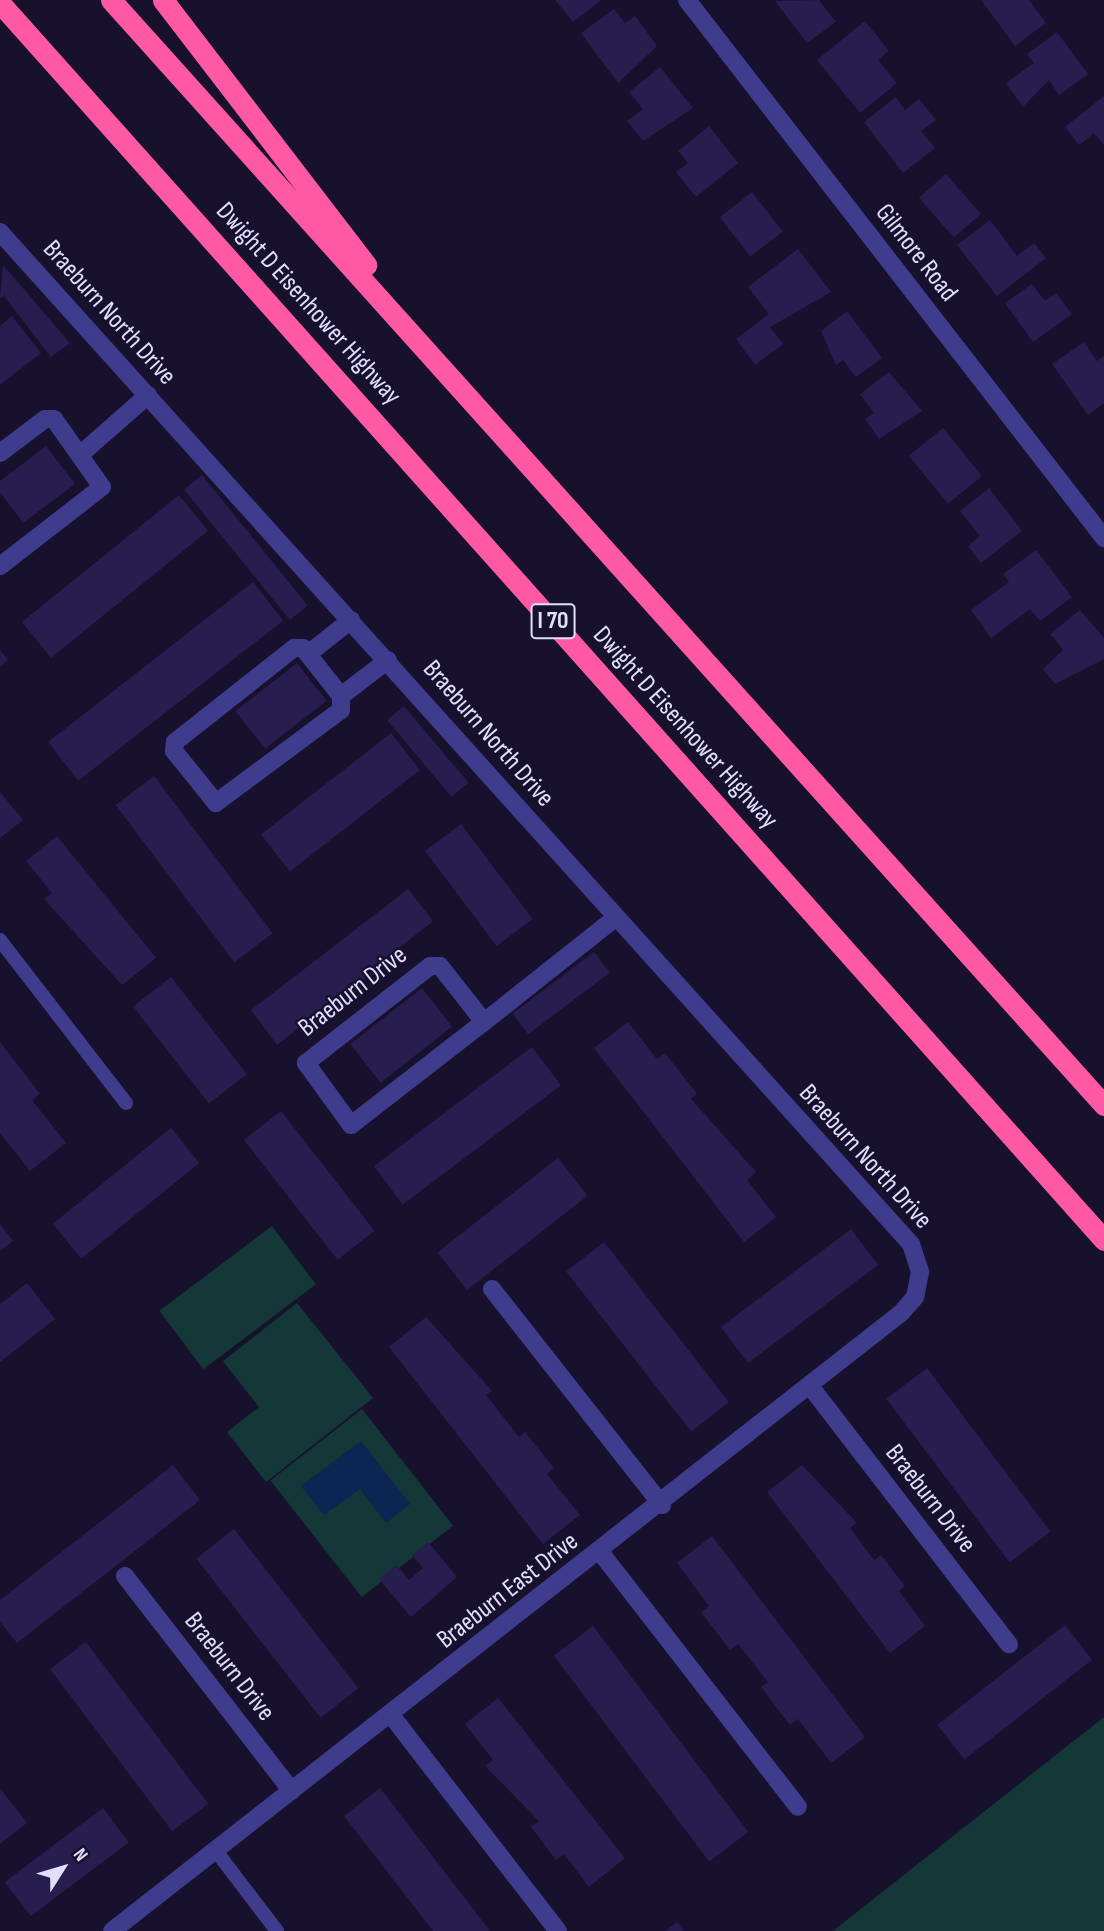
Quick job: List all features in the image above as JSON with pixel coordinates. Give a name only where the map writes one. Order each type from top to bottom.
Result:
[{"type":"highway","points":[[111,0],[1104,1105]]},
{"type":"highway","points":[[163,0],[452,380]]},
{"type":"highway","name":"Dwight D Eisenhower Highway","points":[[0,3],[1104,1240]]},
{"type":"street","name":"Gilmore Road","points":[[687,0],[1104,538]]},
{"type":"street","name":"Braeburn North Drive","points":[[0,232],[911,1244],[919,1279]]},
{"type":"street","points":[[82,453],[148,395]]},
{"type":"street","points":[[0,453],[45,419],[54,419],[82,453],[102,487],[0,566]]},
{"type":"street","points":[[308,654],[351,620]]},
{"type":"street","points":[[294,648],[308,654],[341,696],[341,710],[225,801],[216,803],[174,751],[175,742],[294,648]]},
{"type":"street","points":[[341,696],[388,660]]},
{"type":"street","name":"Braeburn Drive","points":[[484,1023],[440,965],[430,966],[310,1058],[307,1072],[345,1121],[355,1124],[484,1023],[615,918]]},
{"type":"street","name":"Braeburn East Drive","points":[[112,1931],[601,1553],[810,1386],[909,1306],[919,1279]]},
{"type":"street","points":[[492,1289],[662,1505]]},
{"type":"street","name":"Braeburn Drive","points":[[810,1386],[1009,1644]]},
{"type":"street","points":[[601,1553],[798,1807]]},
{"type":"street","name":"Braeburn Drive","points":[[125,1576],[292,1791]]},
{"type":"street","points":[[391,1714],[558,1931]]},
{"type":"lane","points":[[0,940],[126,1103]]},
{"type":"lane","points":[[216,1851],[277,1931]]},
{"type":"green space","points":[[272,1226],[316,1284],[203,1369],[159,1311]]},
{"type":"green space","points":[[297,1303],[373,1398],[266,1482],[227,1432],[259,1407],[223,1361]]},
{"type":"green space","points":[[362,1409],[453,1526],[362,1597],[271,1480]]},
{"type":"green space","points":[[1104,1717],[1104,1931],[833,1931],[1052,1758]]},
{"type":"water","points":[[361,1441],[410,1504],[386,1523],[360,1489],[324,1515],[301,1486]]},
{"type":"building","points":[[555,0],[601,0],[573,22]]},
{"type":"building","points":[[819,0],[836,22],[807,43],[775,1]]},
{"type":"building","points":[[981,0],[1029,0],[1046,23],[1015,46]]},
{"type":"building","points":[[614,9],[625,23],[635,16],[657,46],[618,83],[581,33]]},
{"type":"building","points":[[865,21],[889,51],[878,60],[897,83],[860,113],[817,60]]},
{"type":"building","points":[[1057,32],[1088,74],[1059,95],[1049,80],[1023,107],[1006,83],[1034,63],[1027,54]]},
{"type":"building","points":[[660,67],[693,108],[643,141],[627,121],[643,109],[629,92]]},
{"type":"building","points":[[1104,96],[1104,145],[1094,133],[1079,145],[1065,127]]},
{"type":"building","points":[[896,97],[905,110],[919,99],[936,120],[921,131],[935,148],[903,173],[864,122]]},
{"type":"building","points":[[709,126],[738,163],[696,197],[676,172],[688,163],[678,151]]},
{"type":"building","points":[[946,174],[981,214],[954,238],[919,198]]},
{"type":"building","points":[[752,192],[783,231],[750,257],[720,217]]},
{"type":"building","points":[[990,220],[1017,256],[1034,243],[1046,258],[997,296],[957,245]]},
{"type":"building","points":[[798,249],[831,292],[770,327],[783,344],[755,365],[736,339],[769,314],[748,287]]},
{"type":"building","points":[[3,265],[70,343],[51,357],[4,296],[0,299]]},
{"type":"building","points":[[1032,284],[1045,301],[1056,293],[1072,314],[1033,342],[1005,303]]},
{"type":"building","points":[[847,311],[882,358],[856,377],[843,360],[836,365],[821,331]]},
{"type":"building","points":[[12,316],[41,353],[0,385],[0,326]]},
{"type":"building","points":[[1084,342],[1097,361],[1104,356],[1104,403],[1088,415],[1052,364]]},
{"type":"building","points":[[889,372],[922,411],[879,439],[865,419],[874,413],[860,394]]},
{"type":"building","points":[[943,428],[982,476],[948,504],[909,456]]},
{"type":"building","points":[[46,446],[75,484],[23,523],[0,492],[0,481]]},
{"type":"building","points":[[202,475],[308,606],[290,620],[184,489]]},
{"type":"building","points":[[989,488],[1022,531],[981,563],[968,546],[980,536],[960,511]]},
{"type":"building","points":[[179,495],[208,531],[51,658],[22,622]]},
{"type":"building","points":[[1036,550],[1072,597],[1040,621],[1030,609],[991,638],[971,610],[1009,582],[1003,574]]},
{"type":"building","points":[[253,582],[283,621],[78,781],[48,742]]},
{"type":"building","points":[[1080,610],[1104,638],[1104,659],[1055,684],[1043,669],[1063,650],[1050,634]]},
{"type":"building","points":[[0,650],[8,660],[0,667]]},
{"type":"building","points":[[297,663],[327,701],[265,749],[236,711]]},
{"type":"building","points":[[404,706],[468,783],[451,797],[387,720]]},
{"type":"building","points":[[391,733],[420,770],[290,872],[261,835]]},
{"type":"building","points":[[154,776],[273,933],[234,962],[116,805]]},
{"type":"building","points":[[0,792],[23,820],[0,838]]},
{"type":"building","points":[[461,824],[533,919],[497,946],[425,851]]},
{"type":"building","points":[[57,836],[156,958],[122,985],[44,899],[52,893],[26,861]]},
{"type":"building","points":[[408,889],[433,921],[399,948],[405,955],[338,996],[343,1003],[310,1029],[305,1023],[277,1045],[251,1010]]},
{"type":"building","points":[[594,952],[610,973],[528,1034],[513,1013]]},
{"type":"building","points":[[171,977],[247,1074],[209,1103],[133,1007]]},
{"type":"building","points":[[422,988],[452,1027],[380,1083],[350,1044]]},
{"type":"building","points":[[628,1022],[657,1059],[665,1053],[697,1094],[691,1099],[756,1172],[747,1180],[776,1217],[744,1242],[594,1048]]},
{"type":"building","points":[[0,1042],[40,1094],[32,1100],[66,1143],[30,1171],[0,1133]]},
{"type":"building","points":[[532,1047],[561,1085],[403,1204],[374,1166]]},
{"type":"building","points":[[281,1111],[375,1231],[338,1260],[244,1140]]},
{"type":"building","points":[[171,1128],[199,1163],[81,1259],[53,1224]]},
{"type":"building","points":[[558,1158],[588,1196],[467,1290],[437,1252]]},
{"type":"building","points":[[0,1224],[13,1241],[0,1251]]},
{"type":"building","points":[[851,1229],[878,1265],[748,1363],[721,1327]]},
{"type":"building","points":[[604,1242],[729,1402],[691,1432],[566,1272]]},
{"type":"building","points":[[27,1283],[55,1319],[0,1362],[0,1304]]},
{"type":"building","points":[[426,1317],[492,1391],[486,1395],[519,1437],[525,1432],[554,1468],[547,1474],[580,1515],[543,1544],[389,1347]]},
{"type":"building","points":[[927,1368],[1050,1532],[1010,1562],[886,1399]]},
{"type":"building","points":[[173,1465],[200,1500],[17,1643],[0,1622],[0,1600]]},
{"type":"building","points":[[802,1465],[857,1523],[850,1528],[874,1560],[881,1555],[905,1586],[899,1591],[925,1626],[890,1653],[767,1492]]},
{"type":"building","points":[[234,1529],[358,1688],[321,1718],[196,1559]]},
{"type":"building","points":[[712,1536],[865,1737],[831,1763],[798,1719],[790,1725],[761,1687],[768,1682],[738,1644],[730,1650],[701,1612],[709,1606],[677,1563]]},
{"type":"building","points":[[428,1542],[457,1577],[411,1617],[379,1579],[396,1565],[409,1580],[423,1568],[412,1555]]},
{"type":"building","points":[[1065,1625],[1092,1660],[964,1759],[937,1725]]},
{"type":"building","points":[[593,1626],[748,1832],[709,1862],[554,1655]]},
{"type":"building","points":[[86,1642],[208,1804],[172,1831],[50,1669]]},
{"type":"building","points":[[498,1698],[625,1858],[589,1887],[564,1854],[556,1860],[531,1827],[539,1821],[485,1766],[493,1760],[465,1724]]},
{"type":"building","points":[[0,1788],[27,1823],[0,1844]]},
{"type":"building","points":[[380,1788],[490,1931],[433,1931],[344,1816]]},
{"type":"building","points":[[103,1808],[129,1842],[31,1916],[5,1882]]},
{"type":"building","points":[[677,1922],[684,1931],[665,1931]]}]
